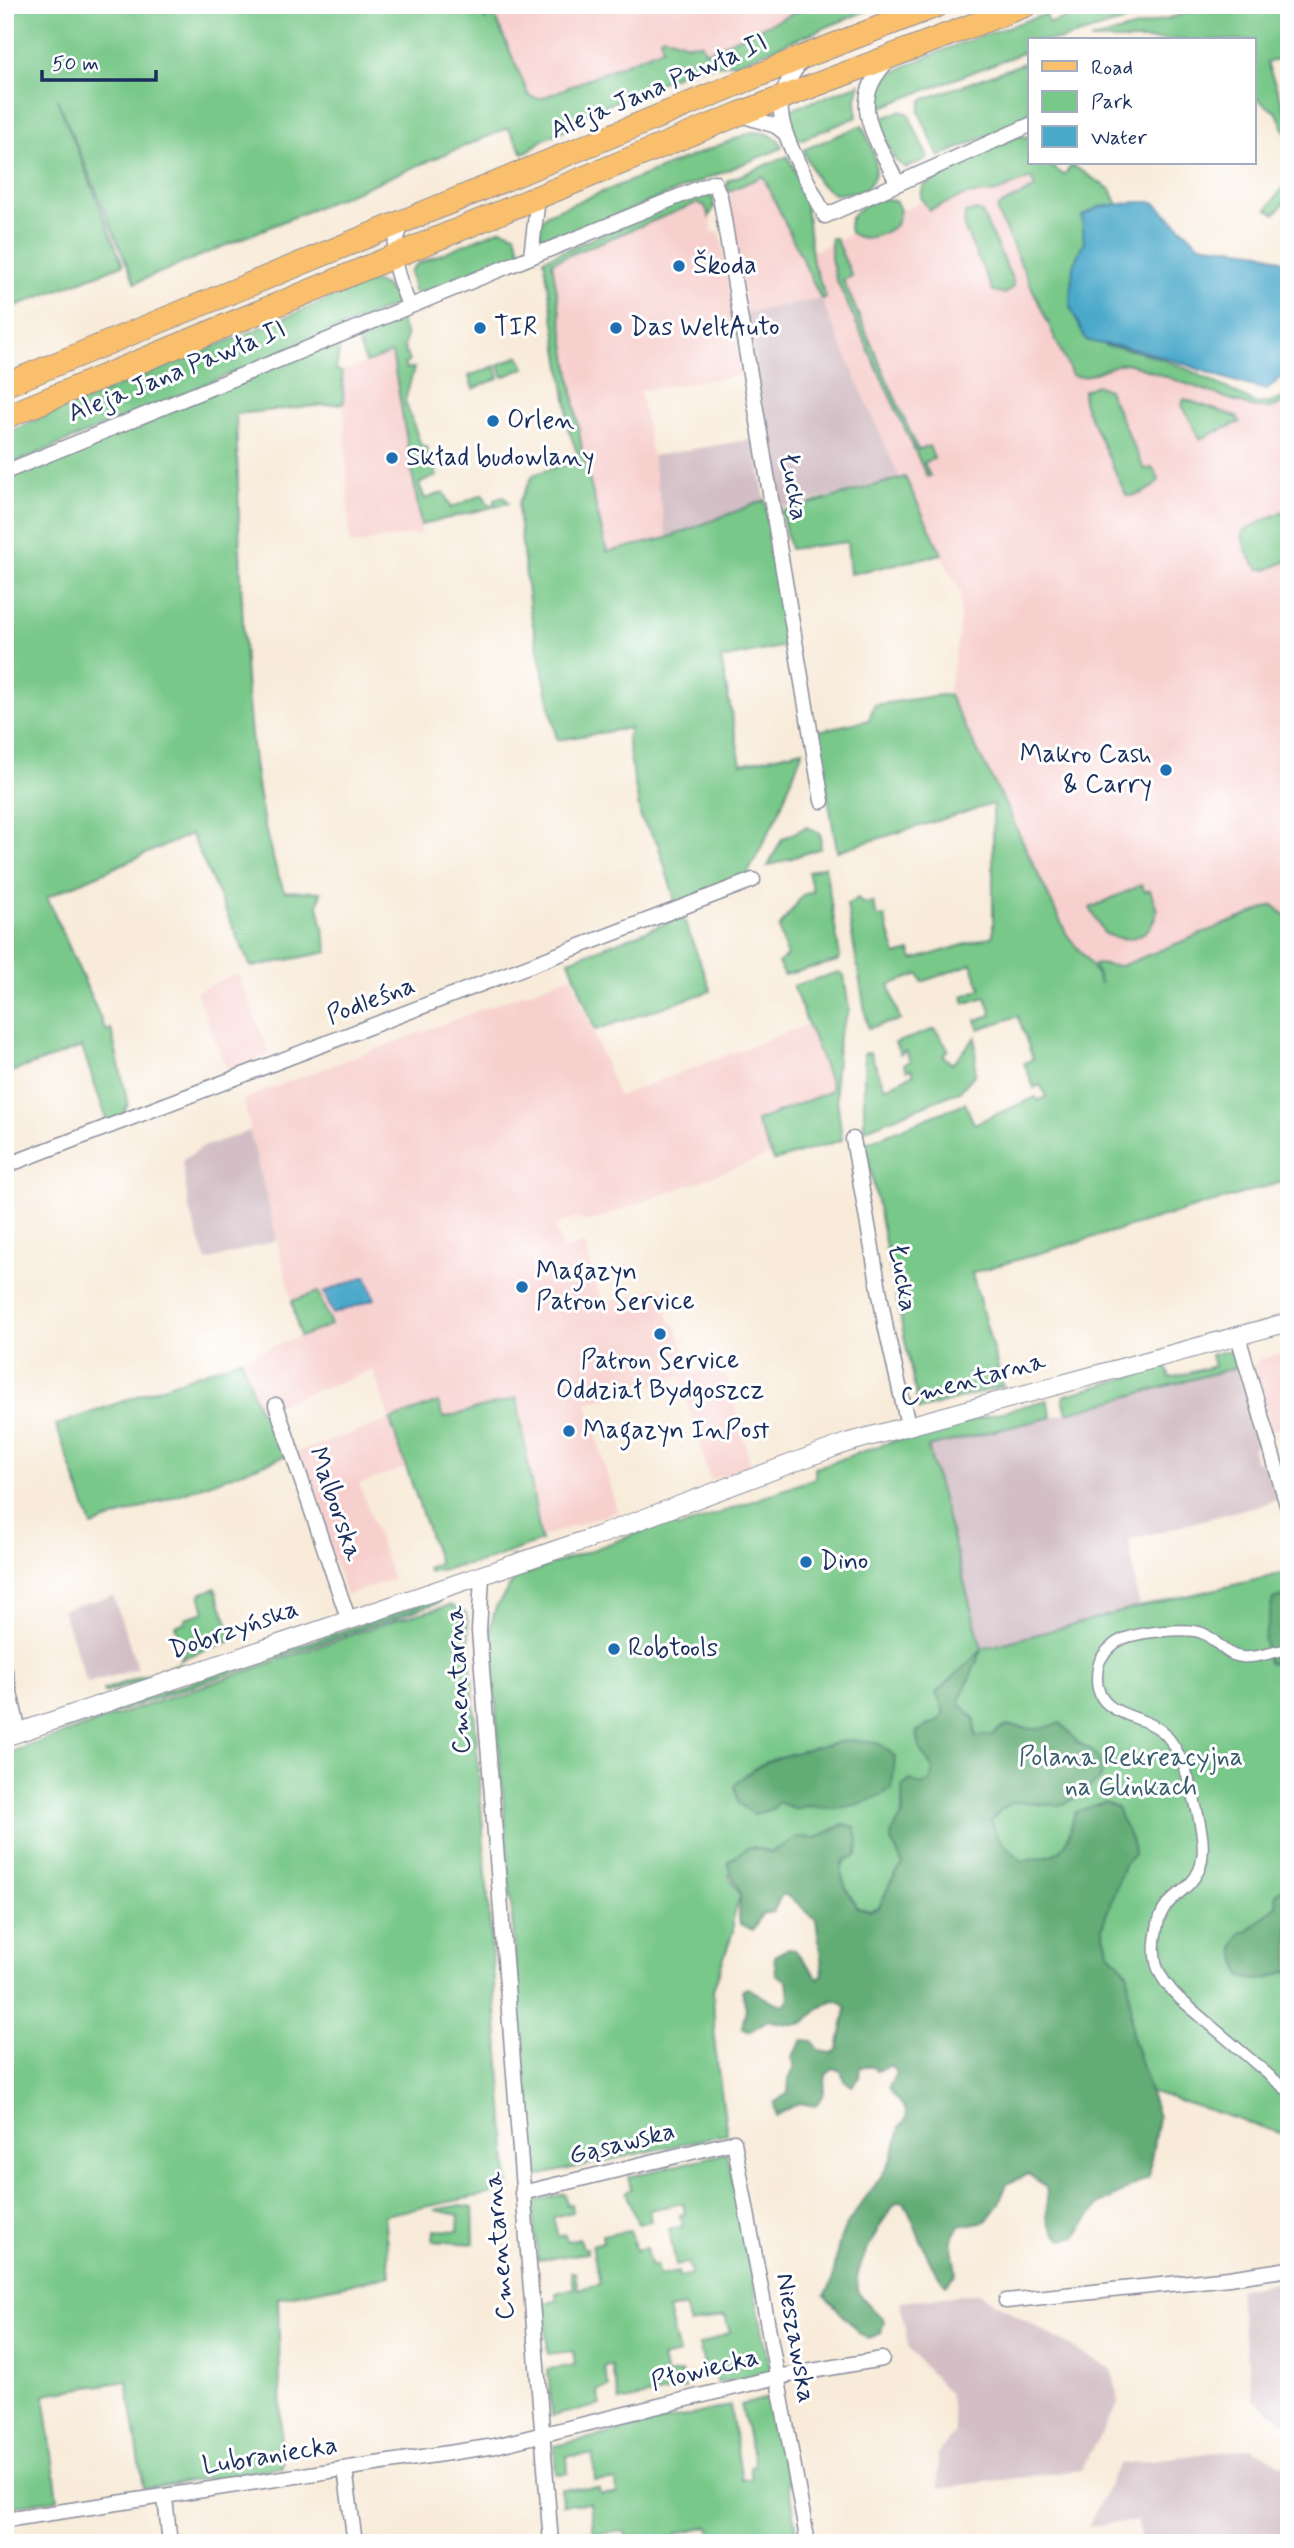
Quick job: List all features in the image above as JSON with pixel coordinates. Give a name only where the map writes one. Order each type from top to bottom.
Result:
[{"type":"main road","name":"Aleja Jana Pawła II","points":[[5,385],[803,57],[938,5]]},
{"type":"main road","name":"Aleja Jana Pawła II","points":[[5,417],[739,114],[895,52],[1026,5]]},
{"type":"street","points":[[895,52],[868,85],[864,104],[897,183]]},
{"type":"street","points":[[803,57],[782,98],[781,109],[786,134],[825,216],[1028,126]]},
{"type":"street","points":[[739,114],[776,126],[786,134]]},
{"type":"street","name":"Aleja Jana Pawła II","points":[[5,472],[714,182]]},
{"type":"street","name":"Łucka","points":[[714,182],[722,206],[822,801]]},
{"type":"street","points":[[531,256],[538,198]]},
{"type":"street","points":[[403,223],[394,241],[392,258],[409,306]]},
{"type":"street","name":"Podleśna","points":[[5,1166],[754,880]]},
{"type":"street","name":"Łucka","points":[[853,1139],[886,1329],[908,1425]]},
{"type":"street","name":"Cmentarna","points":[[551,2543],[479,1631],[482,1576],[846,1443],[1289,1322]]},
{"type":"street","points":[[1238,1336],[1289,1512]]},
{"type":"street","name":"Malborska","points":[[276,1405],[348,1618]]},
{"type":"street","name":"Dobrzyńska","points":[[12,1735],[348,1618],[482,1576]]},
{"type":"street","points":[[1289,1649],[1243,1657],[1224,1652],[1205,1634],[1187,1629],[1132,1637],[1119,1640],[1100,1660],[1097,1684],[1106,1705],[1147,1722],[1165,1734],[1189,1779],[1199,1820],[1203,1851],[1199,1870],[1188,1886],[1166,1906],[1159,1919],[1153,1945],[1155,1964],[1164,1984],[1289,2092]]},
{"type":"street","points":[[5,1671],[12,1735]]},
{"type":"street","name":"Gąsawska","points":[[522,2193],[734,2142]]},
{"type":"street","name":"Nieszawska","points":[[734,2142],[808,2543]]},
{"type":"street","points":[[1006,2301],[1289,2269]]},
{"type":"street","name":"Płowiecka","points":[[541,2436],[777,2378],[883,2359]]},
{"type":"street","name":"Lubraniecka","points":[[5,2520],[165,2498],[495,2446],[541,2436]]},
{"type":"street","points":[[345,2469],[355,2543]]},
{"type":"street","points":[[165,2498],[170,2543]]},
{"type":"shaded area","points":[[490,5],[851,5],[707,61],[664,47],[540,99],[529,96]]},
{"type":"shaded area","name":"Makro Cash & Carry","points":[[1028,152],[1028,164],[1031,164],[1153,363],[1255,403],[1270,403],[1289,395],[1289,918],[1273,905],[1121,966],[1094,964],[1078,950],[1066,933],[1003,800],[948,694],[959,635],[961,593],[900,479],[746,313],[727,192],[763,176],[801,257]]},
{"type":"shaded area","points":[[710,198],[712,233],[720,232],[741,358],[739,375],[640,391],[667,538],[607,552],[582,449],[552,261]]},
{"type":"shaded area","points":[[821,299],[900,479],[779,509],[746,313]]},
{"type":"shaded area","points":[[392,353],[422,533],[350,545],[342,372]]},
{"type":"shaded area","points":[[754,439],[765,500],[667,538],[652,456]]},
{"type":"shaded area","points":[[238,973],[270,1055],[227,1071],[196,992]]},
{"type":"shaded area","points":[[571,976],[618,1096],[809,1024],[832,1087],[830,1092],[757,1121],[770,1155],[588,1222],[576,1218],[554,1226],[564,1250],[584,1243],[603,1303],[662,1287],[669,1320],[676,1325],[690,1373],[723,1364],[751,1465],[710,1480],[680,1377],[587,1403],[617,1511],[541,1537],[517,1399],[443,1419],[438,1403],[391,1420],[407,1467],[359,1484],[393,1579],[346,1595],[297,1452],[390,1420],[373,1370],[259,1411],[241,1359],[300,1336],[243,1099]]},
{"type":"shaded area","points":[[250,1131],[277,1240],[207,1261],[190,1214],[182,1161],[200,1148]]},
{"type":"shaded area","points":[[1289,1351],[1289,1425],[1272,1430],[1254,1367],[1259,1360]]},
{"type":"shaded area","points":[[1237,1367],[1261,1441],[1253,1448],[1255,1461],[1267,1463],[1278,1500],[1129,1540],[1139,1607],[982,1650],[928,1446],[1067,1413]]},
{"type":"shaded area","points":[[113,1596],[138,1669],[87,1683],[62,1609]]},
{"type":"shaded area","points":[[1289,2279],[1289,2425],[1253,2400],[1238,2290]]},
{"type":"shaded area","points":[[978,2293],[1112,2370],[1119,2402],[1081,2470],[939,2488],[937,2454],[955,2432],[949,2393],[909,2350],[900,2302]]},
{"type":"shaded area","points":[[1251,2448],[1289,2469],[1289,2543],[1140,2543],[1138,2521],[1088,2526],[1119,2464]]},
{"type":"green space","points":[[5,5],[479,5],[486,21],[480,5],[490,5],[529,96],[540,99],[663,48],[660,38],[664,36],[687,44],[701,43],[706,52],[812,5],[881,5],[740,62],[694,68],[579,117],[566,129],[523,153],[508,128],[135,283],[57,99],[123,265],[5,310]]},
{"type":"green space","points":[[1093,5],[1180,5],[1067,38],[1028,38],[1028,51],[874,110],[873,94],[877,85],[906,66],[956,45],[1046,14],[1049,23],[1066,18],[1066,13]]},
{"type":"green space","points":[[1216,5],[1289,5],[1289,55],[1267,63],[1289,120],[1289,140],[1277,113],[1256,98],[1256,38],[1097,38]]},
{"type":"green space","points":[[1028,62],[1028,118],[939,157],[919,112],[922,100]]},
{"type":"green space","points":[[860,84],[856,98],[857,117],[798,141],[789,119],[790,110]]},
{"type":"green space","points":[[900,111],[908,113],[928,158],[906,168],[895,160],[878,123],[880,119]]},
{"type":"green space","points":[[862,125],[873,152],[876,169],[874,178],[860,192],[834,194],[818,182],[803,150]]},
{"type":"green space","points":[[752,132],[766,133],[779,140],[782,148],[551,242],[540,236],[540,223],[547,214]]},
{"type":"green space","points":[[1019,136],[1028,137],[1028,164],[1048,164],[1064,175],[1072,165],[1111,190],[1118,205],[1099,207],[1083,216],[1084,241],[1073,266],[1105,346],[1164,360],[1201,375],[1255,403],[1270,403],[1289,395],[1289,401],[1271,408],[1255,408],[1127,363],[1085,376],[1072,375],[997,212],[998,207],[1035,188],[1031,178],[997,192],[966,195],[929,210],[921,197],[923,186],[946,175],[944,170]]},
{"type":"green space","points":[[788,156],[804,191],[813,263],[826,298],[821,299],[763,176],[727,192],[727,181]]},
{"type":"green space","points":[[1289,179],[1289,197],[1275,214],[1267,209]]},
{"type":"green space","points":[[702,192],[713,198],[714,207],[709,217],[705,206],[697,203],[552,262],[582,449],[607,552],[667,538],[765,500],[791,645],[721,659],[741,764],[803,750],[778,814],[747,875],[676,904],[658,844],[641,819],[627,739],[630,728],[557,740],[530,610],[518,504],[533,475],[575,460],[578,455],[565,420],[568,411],[544,259]]},
{"type":"green space","points":[[888,199],[896,202],[900,210],[896,225],[879,235],[867,238],[855,236],[850,232],[851,218],[860,208],[874,201]]},
{"type":"green space","points":[[977,210],[982,213],[1013,281],[1013,287],[1005,294],[993,291],[964,227],[965,213]]},
{"type":"green space","points":[[501,229],[515,234],[522,254],[428,293],[414,291],[410,271],[417,264]]},
{"type":"green space","points":[[831,238],[835,238],[852,276],[843,280],[918,450],[929,446],[934,458],[924,463],[930,476],[927,477],[836,279],[831,259]]},
{"type":"green space","points":[[373,281],[387,287],[395,301],[394,306],[5,467],[5,433]]},
{"type":"green space","points":[[399,317],[406,336],[404,347],[409,362],[404,364],[406,369],[414,368],[405,401],[422,448],[426,446],[437,476],[419,483],[425,499],[444,492],[451,508],[483,494],[488,505],[495,504],[494,500],[503,496],[509,503],[421,525],[392,353],[366,363],[355,335]]},
{"type":"green space","points":[[336,342],[339,350],[336,370],[342,372],[344,403],[236,414],[247,692],[258,793],[275,867],[284,891],[321,892],[318,905],[328,952],[251,967],[191,834],[47,897],[106,1031],[111,1029],[128,1104],[122,1116],[107,1122],[82,1047],[5,1074],[5,478]]},
{"type":"green space","points":[[519,356],[525,368],[503,377],[498,365]]},
{"type":"green space","points":[[495,366],[499,378],[473,389],[469,376]]},
{"type":"green space","points":[[1096,385],[1108,390],[1144,469],[1153,468],[1159,480],[1144,492],[1126,495],[1083,402],[1083,391]]},
{"type":"green space","points":[[1184,399],[1237,417],[1240,422],[1200,439],[1182,405]]},
{"type":"green space","points":[[905,477],[942,554],[850,574],[847,542],[790,549],[781,512]]},
{"type":"green space","points":[[1289,508],[1289,560],[1269,569],[1260,569],[1247,552],[1243,531]]},
{"type":"green space","points":[[948,694],[1003,800],[1066,933],[1089,963],[1101,985],[1094,964],[1121,966],[1273,905],[1289,918],[1289,1180],[972,1273],[1003,1386],[919,1410],[865,1143],[965,1103],[974,1124],[1036,1097],[1038,1101],[1046,1097],[1041,1085],[1034,1088],[1024,1063],[1033,1059],[1018,1016],[979,1029],[976,1020],[992,1015],[986,997],[965,1003],[963,996],[981,989],[971,964],[922,982],[919,974],[889,985],[900,1020],[868,1028],[847,905],[858,898],[863,904],[873,902],[877,917],[884,916],[896,955],[910,951],[913,960],[993,936],[993,804],[837,851],[817,731],[869,720],[874,705]]},
{"type":"green space","points":[[806,827],[820,833],[821,848],[768,866],[782,839]]},
{"type":"green space","points":[[825,866],[840,957],[837,961],[784,975],[778,963],[787,956],[779,929],[802,895],[813,892],[808,872]]},
{"type":"green space","points":[[1141,885],[1145,892],[1150,890],[1157,910],[1150,927],[1138,936],[1130,938],[1113,937],[1104,933],[1090,908]]},
{"type":"green space","points":[[683,917],[711,991],[595,1030],[569,960]]},
{"type":"green space","points":[[839,972],[844,975],[849,1010],[839,1035],[835,1081],[842,1140],[774,1161],[756,1121],[829,1092],[832,1087],[793,986]]},
{"type":"green space","points":[[935,1029],[948,1049],[943,1056],[952,1064],[976,1037],[975,1074],[960,1091],[864,1130],[864,1053],[870,1053],[885,1088],[914,1074],[911,1069],[907,1071],[904,1064],[910,1061],[906,1051],[900,1054],[895,1043]]},
{"type":"green space","points":[[318,1292],[331,1325],[300,1337],[292,1301]]},
{"type":"green space","points":[[1227,1351],[1233,1354],[1237,1367],[1067,1413],[1063,1398],[1066,1395],[1166,1367],[1170,1378],[1214,1366],[1211,1355]]},
{"type":"green space","points":[[241,1359],[259,1410],[271,1407],[286,1456],[92,1526],[56,1425]]},
{"type":"green space","points":[[517,1398],[541,1541],[482,1562],[429,1572],[427,1568],[439,1563],[390,1420],[438,1402],[443,1418]]},
{"type":"green space","name":"Polana Rekreacyjna na Glinkach","points":[[1047,1400],[1052,1417],[928,1447],[982,1649],[1139,1607],[1289,1572],[1289,2136],[1140,2088],[1022,1913],[942,1704],[944,1713],[939,1721],[917,1732],[920,1749],[933,1769],[930,1783],[920,1785],[902,1802],[902,1813],[893,1834],[896,1850],[903,1864],[890,1883],[879,1908],[870,1911],[856,1907],[843,1879],[842,1866],[858,1840],[854,1827],[844,1824],[816,1838],[798,1837],[771,1852],[753,1847],[729,1875],[740,1896],[733,1919],[733,1931],[713,1990],[715,2048],[727,2134],[532,2177],[490,1628],[496,1607],[515,1578],[668,1522],[679,1528],[815,1478],[815,1468],[890,1442]]},
{"type":"green space","points":[[215,1588],[234,1640],[180,1659],[185,1651],[175,1626],[186,1622],[185,1618],[205,1612],[200,1594]]},
{"type":"green space","points":[[1285,1595],[1289,1598],[1289,1665],[1268,1663],[1264,1640],[1273,1599]]},
{"type":"green space","points":[[439,1598],[440,1602],[60,1731],[58,1727]]},
{"type":"green space","points":[[451,1605],[466,1613],[468,1624],[509,2190],[384,2215],[390,2276],[278,2298],[282,2467],[144,2488],[127,2381],[44,2394],[58,2499],[5,2508],[5,1754],[398,1619]]},
{"type":"green space","points":[[982,1650],[959,1701],[975,1720],[975,1736],[992,1735],[1007,1726],[1036,1729],[1061,1723],[1077,1742],[1092,1750],[1102,1765],[1100,1779],[1068,1802],[1053,1805],[1018,1802],[1000,1811],[991,1821],[998,1838],[1022,1861],[1048,1856],[1056,1853],[1065,1844],[1075,1812],[1104,1802],[1117,1808],[1132,1842],[1134,1854],[1124,1865],[1102,1927],[1109,1952],[1128,1973],[1132,2036],[1158,2117],[1148,2178],[1098,2205],[1076,2236],[1063,2240],[1048,2221],[1046,2187],[1028,2174],[1007,2184],[998,2205],[986,2221],[959,2226],[951,2239],[956,2273],[946,2285],[927,2256],[904,2202],[896,2203],[876,2233],[858,2272],[858,2292],[884,2320],[881,2333],[869,2339],[859,2333],[825,2295],[832,2282],[842,2234],[884,2173],[891,2160],[900,2126],[907,2116],[889,2087],[896,2073],[891,2065],[877,2071],[873,2067],[860,2067],[859,2077],[852,2086],[844,2080],[841,2071],[834,2068],[826,2075],[823,2096],[815,2106],[799,2103],[776,2116],[774,2103],[788,2093],[789,2080],[795,2066],[792,2057],[803,2040],[813,2041],[820,2051],[832,2053],[838,2049],[846,2009],[841,2002],[833,2000],[801,2023],[768,2020],[750,2031],[742,2027],[746,2009],[742,1990],[748,1988],[776,2004],[784,2005],[789,1998],[787,1981],[776,1974],[774,1956],[787,1949],[795,1950],[818,1978],[823,1974],[816,1919],[791,1898],[782,1894],[773,1912],[762,1914],[753,1930],[740,1924],[739,1891],[728,1862],[748,1847],[771,1852],[798,1837],[816,1838],[844,1824],[855,1827],[857,1855],[843,1861],[843,1879],[856,1907],[870,1911],[879,1908],[890,1883],[903,1864],[891,1841],[892,1831],[903,1815],[902,1786],[911,1780],[920,1785],[930,1782],[933,1769],[920,1749],[917,1731],[939,1721],[944,1712],[936,1693]]},
{"type":"green space","points":[[180,1663],[179,1669],[104,1693],[103,1690]]},
{"type":"green space","points":[[849,1740],[875,1742],[895,1757],[892,1789],[864,1802],[842,1807],[806,1806],[796,1809],[778,1802],[773,1809],[754,1814],[738,1803],[735,1785],[759,1766],[788,1755]]},
{"type":"green space","points":[[1289,1883],[1289,1970],[1265,1979],[1253,1980],[1241,1976],[1234,1948],[1240,1933],[1248,1931],[1277,1905],[1276,1894]]},
{"type":"green space","points":[[727,2153],[771,2373],[717,2383],[713,2366],[705,2368],[699,2345],[730,2333],[725,2316],[690,2324],[684,2307],[668,2310],[679,2354],[662,2358],[666,2375],[681,2372],[685,2388],[620,2402],[612,2366],[604,2367],[609,2388],[597,2390],[601,2405],[552,2416],[548,2369],[575,2365],[573,2351],[548,2354],[544,2303],[557,2301],[556,2293],[574,2288],[571,2272],[575,2272],[578,2289],[600,2284],[592,2245],[603,2242],[602,2235],[630,2231],[636,2250],[646,2248],[650,2266],[656,2265],[659,2276],[678,2272],[679,2277],[692,2274],[688,2263],[676,2265],[669,2229],[683,2226],[680,2215],[685,2214],[683,2203],[649,2210],[651,2221],[638,2224],[626,2192],[631,2189],[628,2177]]},
{"type":"green space","points":[[565,2194],[567,2205],[571,2204],[572,2212],[553,2217],[558,2237],[565,2235],[567,2241],[579,2238],[587,2253],[538,2260],[531,2202]]},
{"type":"green space","points":[[461,2205],[473,2207],[474,2244],[433,2241],[434,2230],[458,2231],[459,2215],[434,2210]]},
{"type":"green space","points":[[765,2399],[776,2406],[799,2543],[713,2543],[709,2526],[677,2533],[678,2543],[645,2543],[643,2536],[626,2538],[625,2531],[594,2534],[590,2503],[562,2505],[561,2489],[599,2488],[600,2494],[617,2493],[616,2480],[595,2481],[593,2455],[567,2456],[568,2473],[556,2474],[554,2446],[730,2406],[742,2480],[752,2479],[750,2467],[755,2466],[741,2405]]},
{"type":"water","points":[[1154,202],[1199,244],[1262,252],[1289,264],[1289,370],[1267,390],[1132,348],[1086,340],[1070,306],[1073,266],[1084,241],[1082,216],[1099,207]]},
{"type":"water","points":[[366,1276],[375,1299],[333,1314],[324,1292]]},
{"type":"place","name":"Škoda","points":[[679,266]]},
{"type":"place","name":"TIR","points":[[480,328]]},
{"type":"place","name":"Das WeltAuto","points":[[616,328]]},
{"type":"place","name":"Orlen","points":[[493,421]]},
{"type":"place","name":"Skład budowlany","points":[[392,458]]},
{"type":"place","name":"Makro Cash & Carry","points":[[1166,770]]},
{"type":"place","name":"Magazyn Patron Service","points":[[522,1287]]},
{"type":"place","name":"Patron Service Oddział Bydgoszcz","points":[[660,1334]]},
{"type":"place","name":"Magazyn InPost","points":[[569,1431]]},
{"type":"place","name":"Dino","points":[[806,1562]]},
{"type":"place","name":"Robtools","points":[[614,1649]]}]
